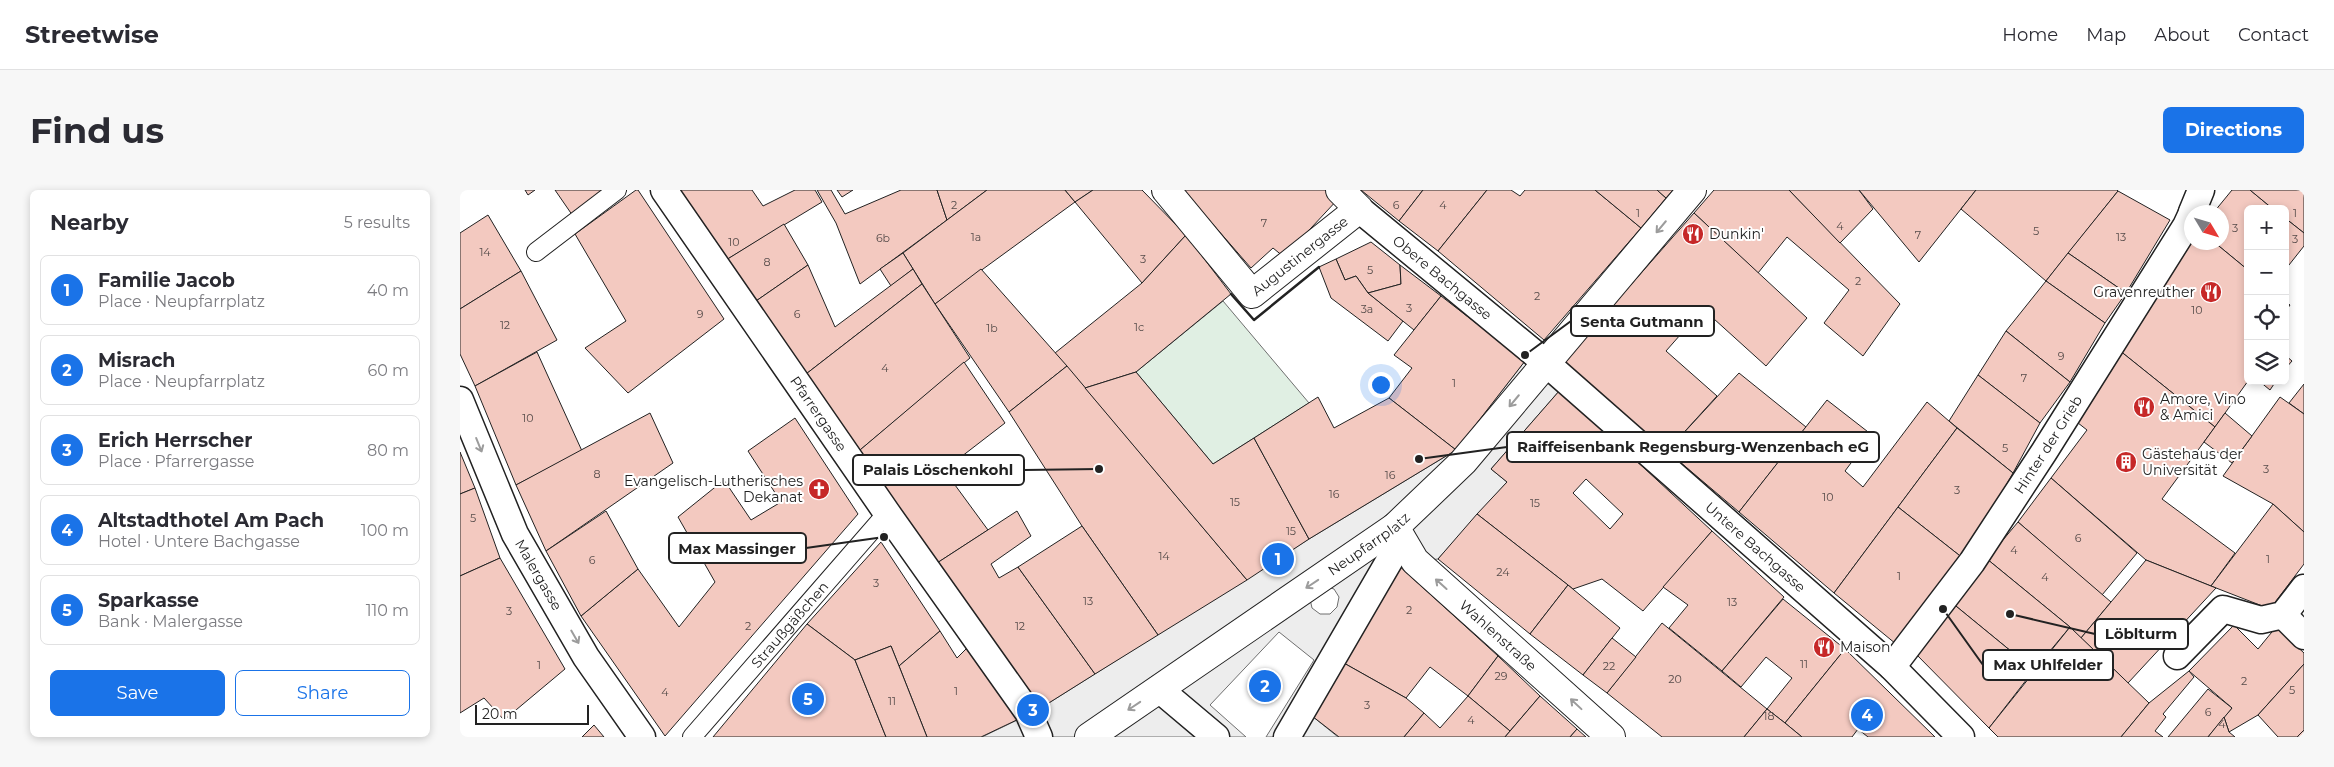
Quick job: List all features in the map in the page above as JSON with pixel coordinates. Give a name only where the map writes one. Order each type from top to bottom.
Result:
[{"type":"street","name":"Pfarrergasse","points":[[664,190],[887,513],[1028,712],[1039,737]]},
{"type":"street","name":"Augustinergasse","points":[[1166,190],[1252,294],[1349,200]]},
{"type":"street","name":"Neupfarrplatz","points":[[1287,737],[1399,533],[1463,462],[1692,190]]},
{"type":"street","name":"Hinter der Grieb","points":[[2195,205],[2201,190]]},
{"type":"street","name":"Obere Bachgasse","points":[[1349,200],[1546,363]]},
{"type":"street","name":"Hinter der Grieb","points":[[1892,667],[1972,562],[2044,452],[2184,229]]},
{"type":"street","name":"Untere Bachgasse","points":[[1546,363],[1892,667],[1961,737]]},
{"type":"street","name":"Malergasse","points":[[460,400],[515,534],[586,657],[642,737]]},
{"type":"street","name":"Neupfarrplatz","points":[[1088,737],[1399,533]]},
{"type":"street","name":"Wahlenstraße","points":[[1399,533],[1414,561],[1612,737]]},
{"type":"street","points":[[2177,656],[2222,609],[2261,620],[2283,615],[2304,588]]},
{"type":"street","points":[[2283,615],[2304,636]]},
{"type":"street","points":[[1159,689],[1216,737]]},
{"type":"lane","points":[[536,252],[617,190]]},
{"type":"lane","name":"Straußgäßchen","points":[[692,737],[887,513]]},
{"type":"green space","points":[[1223,301],[1309,403],[1213,464],[1136,372]]},
{"type":"shaded area","points":[[1525,361],[1560,390],[1491,469],[1507,482],[1438,559],[1397,564],[1312,716],[1338,737],[1266,737],[1314,660],[1279,632],[1210,705],[1246,737],[982,737],[1036,711],[1309,539],[1456,450]],"holes":[[[1324,586],[1334,589],[1339,597],[1337,607],[1330,614],[1320,614],[1312,608],[1310,599]]]},
{"type":"building","points":[[525,190],[535,190],[528,195]]},
{"type":"building","points":[[555,190],[610,190],[575,219]]},
{"type":"building","points":[[638,190],[724,319],[628,393],[585,348],[626,321],[575,234]]},
{"type":"building","points":[[674,190],[752,190],[763,206],[795,190],[815,190],[822,202],[726,260]]},
{"type":"building","points":[[817,190],[831,190],[845,214],[901,190],[937,190],[947,220],[860,284],[836,223]]},
{"type":"building","points":[[837,190],[853,190],[842,197]]},
{"type":"building","points":[[937,190],[987,190],[947,220]]},
{"type":"building","points":[[987,190],[1065,190],[1075,202],[935,304],[903,253]]},
{"type":"building","points":[[1065,190],[1093,190],[1075,202]]},
{"type":"building","points":[[1093,190],[1142,190],[1186,235],[1142,283],[1075,202]]},
{"type":"building","points":[[1183,190],[1331,190],[1339,198],[1284,257],[1273,248],[1251,268]]},
{"type":"building","points":[[1361,190],[1423,190],[1399,221]]},
{"type":"building","points":[[1423,190],[1487,190],[1438,251],[1399,221]]},
{"type":"building","points":[[1487,190],[1511,190],[1520,196],[1525,190],[1595,190],[1641,228],[1544,340],[1438,251]]},
{"type":"building","points":[[1595,190],[1657,190],[1666,198],[1641,228]]},
{"type":"building","points":[[1657,190],[1673,190],[1666,198]]},
{"type":"building","points":[[1714,190],[1789,190],[1900,304],[1863,356],[1824,323],[1849,290],[1787,237],[1758,273],[1694,213]]},
{"type":"building","points":[[1789,190],[1859,190],[1873,209],[1840,243]]},
{"type":"building","points":[[1859,190],[1976,190],[1919,262]]},
{"type":"building","points":[[1976,190],[2118,191],[2046,281],[1961,209]]},
{"type":"building","points":[[2232,190],[2250,190],[2268,205],[2244,205],[2244,267],[2224,250],[2229,250],[2229,205],[2220,205]]},
{"type":"building","points":[[2250,190],[2304,190],[2304,233],[2289,221],[2289,205],[2268,205]]},
{"type":"building","points":[[2118,191],[2170,220],[2126,293],[2068,253]]},
{"type":"building","points":[[1694,213],[1807,318],[1766,366],[1703,309],[1666,351],[1717,396],[1667,451],[1562,363]]},
{"type":"building","points":[[488,215],[521,271],[460,309],[460,233]]},
{"type":"building","points":[[2289,221],[2304,233],[2304,246],[2289,265]]},
{"type":"building","points":[[784,224],[808,265],[756,301],[726,260]]},
{"type":"building","points":[[1186,235],[1231,294],[1136,372],[1085,388],[1055,353],[1142,283]]},
{"type":"building","points":[[1371,242],[1400,265],[1401,284],[1368,293],[1356,276],[1345,280],[1336,259]]},
{"type":"building","points":[[2187,250],[2224,250],[2244,267],[2245,385],[2215,427],[2119,350]]},
{"type":"building","points":[[903,253],[913,269],[891,286],[880,269]]},
{"type":"building","points":[[2068,253],[2126,293],[2105,323],[2046,281]]},
{"type":"building","points":[[1336,259],[1345,280],[1356,276],[1368,293],[1403,321],[1388,341],[1331,298],[1319,267]]},
{"type":"building","points":[[808,265],[835,327],[913,269],[922,284],[806,374],[756,301]]},
{"type":"building","points":[[1400,265],[1441,296],[1414,330],[1368,293],[1401,284]]},
{"type":"building","points":[[981,269],[1067,366],[1009,412],[935,304]]},
{"type":"building","points":[[521,271],[557,340],[475,386],[460,354],[460,309]]},
{"type":"building","points":[[2046,281],[2105,323],[2070,382],[2006,331]]},
{"type":"building","points":[[922,284],[970,358],[860,450],[806,374]]},
{"type":"building","points":[[1441,296],[1525,361],[1456,450],[1389,398],[1412,368],[1394,355]]},
{"type":"building","points":[[2006,331],[2070,382],[2040,423],[1978,375]]},
{"type":"building","name":"Gästehaus der Universität","points":[[2119,350],[2215,427],[2162,499],[2235,553],[2211,586],[2146,560],[2051,478],[2087,430],[2073,419]]},
{"type":"building","points":[[537,352],[582,451],[516,485],[475,386]]},
{"type":"building","points":[[964,362],[1005,423],[944,470],[988,530],[937,563],[860,450]]},
{"type":"building","points":[[1067,366],[1247,580],[1158,635],[1082,526],[1009,412]]},
{"type":"building","points":[[1136,372],[1213,464],[1254,438],[1309,539],[1247,580],[1085,388]]},
{"type":"building","points":[[1739,373],[1806,427],[1739,512],[1667,451]]},
{"type":"building","points":[[1978,375],[2040,423],[2013,473],[1949,421]]},
{"type":"building","points":[[2304,384],[2304,414],[2289,403]]},
{"type":"building","points":[[2264,385],[2273,385],[2270,390]]},
{"type":"building","points":[[1560,390],[1712,531],[1643,611],[1602,579],[1573,589],[1477,514],[1507,482],[1491,469]],"holes":[[[1586,479],[1623,514],[1610,529],[1573,493]]]},
{"type":"building","points":[[1318,397],[1334,428],[1389,398],[1456,450],[1309,539],[1254,438]]},
{"type":"building","points":[[2280,397],[2304,414],[2304,532],[2273,504],[2223,476]]},
{"type":"building","points":[[1827,400],[1872,435],[1845,471],[1863,487],[1927,402],[1957,428],[1834,593],[1739,512]]},
{"type":"building","points":[[650,413],[673,463],[546,551],[516,485]]},
{"type":"building","points":[[2225,413],[2252,436],[2232,463],[2204,442]]},
{"type":"building","points":[[795,418],[858,514],[665,736],[581,616],[638,569],[679,627],[715,582],[678,517],[724,480],[751,520],[781,502],[748,451]]},
{"type":"building","points":[[1957,428],[2013,473],[1964,559],[1898,507]]},
{"type":"building","points":[[460,452],[475,488],[460,494]]},
{"type":"building","points":[[2051,478],[2137,553],[2102,595],[2018,522]]},
{"type":"building","points":[[475,488],[500,558],[460,576],[460,494]]},
{"type":"building","points":[[2273,504],[2304,532],[2304,564],[2270,609],[2211,586]]},
{"type":"building","points":[[1898,507],[1964,559],[1896,644],[1834,593]]},
{"type":"building","points":[[606,511],[638,569],[581,616],[546,551]]},
{"type":"building","points":[[1017,511],[1031,536],[991,564],[999,578],[1018,567],[1095,674],[1036,711],[937,563]]},
{"type":"building","points":[[1477,514],[1568,585],[1530,634],[1438,559]]},
{"type":"building","points":[[2018,522],[2111,602],[2081,638],[1987,559]]},
{"type":"building","points":[[1082,526],[1158,635],[1095,674],[1018,567]]},
{"type":"building","points":[[1712,531],[1784,597],[1722,671],[1669,628],[1688,605],[1663,587]]},
{"type":"building","points":[[881,542],[940,631],[899,666],[891,646],[855,660],[807,624]]},
{"type":"building","points":[[500,558],[565,669],[504,720],[484,698],[460,713],[460,576]]},
{"type":"building","points":[[1987,559],[2070,627],[2034,670],[1951,602]]},
{"type":"building","points":[[2146,560],[2216,588],[2128,683],[2081,638]]},
{"type":"building","points":[[1397,564],[1498,656],[1468,696],[1430,667],[1406,698],[1342,662]]},
{"type":"building","points":[[1568,585],[1620,628],[1583,675],[1530,634]]},
{"type":"building","points":[[1783,599],[1845,649],[1785,723],[1767,709],[1792,678],[1766,657],[1741,687],[1722,671]]},
{"type":"building","points":[[1951,602],[2034,670],[1989,728],[1913,651]]},
{"type":"building","points":[[1662,623],[1767,709],[1744,737],[1662,737],[1607,693]]},
{"type":"building","points":[[807,624],[855,660],[886,737],[713,737]]},
{"type":"building","points":[[2234,625],[2258,649],[2276,627],[2304,653],[2304,664],[2258,715],[2229,732],[2224,717],[2232,708],[2189,671]]},
{"type":"building","points":[[2070,627],[2149,703],[2121,737],[1998,737],[1989,728]]},
{"type":"building","points":[[940,631],[957,658],[970,645],[1023,717],[981,737],[927,737],[899,666]]},
{"type":"building","points":[[1612,638],[1636,657],[1607,693],[1583,675]]},
{"type":"building","points":[[891,646],[927,737],[886,737],[855,660]]},
{"type":"building","points":[[1845,649],[1935,737],[1868,737],[1858,729],[1852,737],[1802,737],[1785,723]]},
{"type":"building","points":[[1498,656],[1540,696],[1510,731],[1468,696]]},
{"type":"building","points":[[1342,662],[1406,698],[1424,713],[1404,737],[1339,737],[1312,716]]},
{"type":"building","points":[[2304,664],[2304,730],[2297,737],[2278,737],[2258,715]]},
{"type":"building","points":[[2189,671],[2194,677],[2163,714],[2166,717],[2155,731],[2163,737],[2121,737],[2149,703]]},
{"type":"building","points":[[2208,689],[2232,708],[2208,737],[2168,737]]},
{"type":"building","points":[[1468,696],[1510,731],[1505,737],[1404,737],[1424,713],[1440,728]]},
{"type":"building","points":[[1540,696],[1577,729],[1570,737],[1505,737]]},
{"type":"building","points":[[1767,709],[1785,723],[1802,737],[1744,737]]},
{"type":"building","points":[[2224,717],[2229,732],[2235,737],[2208,737]]},
{"type":"building","points":[[594,725],[604,737],[582,737]]},
{"type":"building","points":[[1577,729],[1586,737],[1570,737]]},
{"type":"building","points":[[2304,730],[2304,737],[2297,737]]},
{"type":"wall","points":[[1231,294],[1254,320],[1319,267]]},
{"type":"place","name":"Dunkin'","points":[[1693,234]]},
{"type":"place","name":"Gravenreuther","points":[[2211,292]]},
{"type":"place","name":"Senta Gutmann","points":[[1525,355]]},
{"type":"place","name":"Amore, Vino & Amici","points":[[2144,407]]},
{"type":"place","name":"Raiffeisenbank Regensburg-Wenzenbach eG","points":[[1419,459]]},
{"type":"place","name":"Gästehaus der Universität","points":[[2126,462]]},
{"type":"place","name":"Palais Löschenkohl","points":[[1099,469]]},
{"type":"place","name":"Evangelisch-Lutherisches Dekanat","points":[[819,489]]},
{"type":"place","name":"Max Massinger","points":[[884,537]]},
{"type":"place","name":"Familie Jacob","points":[[1278,559]]},
{"type":"place","name":"Max Uhlfelder","points":[[1943,609]]},
{"type":"place","name":"Löblturm","points":[[2010,614]]},
{"type":"place","name":"Maison","points":[[1824,647]]},
{"type":"place","name":"Misrach","points":[[1265,686]]},
{"type":"place","name":"Sparkasse","points":[[808,699]]},
{"type":"place","name":"Erich Herrscher","points":[[1033,710]]},
{"type":"place","name":"Altstadthotel Am Pach","points":[[1867,715]]}]
